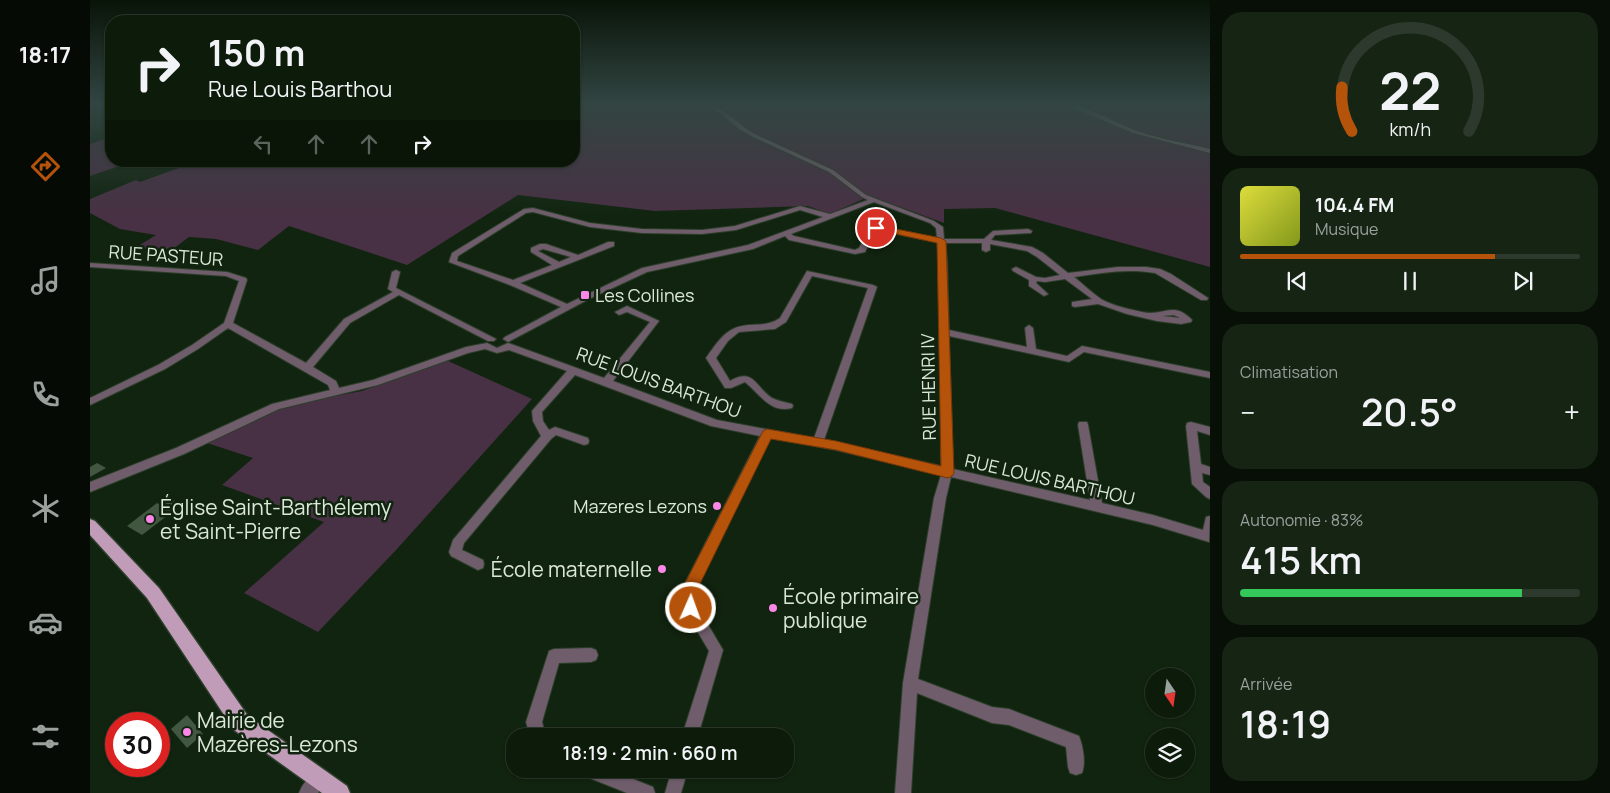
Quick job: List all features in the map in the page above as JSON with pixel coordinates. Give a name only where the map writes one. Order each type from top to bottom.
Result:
[{"type":"main road","points":[[90,525],[153,593],[241,723],[340,793]]},
{"type":"street","points":[[766,141],[831,171],[864,196],[874,200]]},
{"type":"street","points":[[1171,141],[1210,151]]},
{"type":"street","points":[[489,342],[490,349],[496,351],[568,307],[644,270],[750,247],[831,218],[874,200]]},
{"type":"street","name":"RUE HENRI IV","points":[[874,200],[936,224],[941,241],[948,473],[940,498],[910,683],[903,793]]},
{"type":"street","points":[[568,307],[513,283],[452,262],[455,255],[524,211],[533,210],[590,225],[652,231],[702,232],[736,228],[800,208],[831,218]]},
{"type":"street","points":[[787,234],[792,238],[855,252],[862,250],[873,229],[876,228],[941,241],[986,241],[1029,249],[1040,255],[1098,301],[1109,307],[1155,317]]},
{"type":"street","points":[[986,250],[986,241],[993,233],[1028,231]]},
{"type":"street","points":[[513,283],[611,244]]},
{"type":"street","points":[[559,265],[534,250],[543,246],[578,257]]},
{"type":"street","name":"RUE PASTEUR","points":[[90,265],[227,274],[243,280],[228,324]]},
{"type":"street","points":[[1016,269],[1024,276],[1033,279],[1142,267],[1159,272],[1204,298]]},
{"type":"street","points":[[396,272],[392,289],[489,342]]},
{"type":"street","points":[[788,406],[767,400],[749,379],[738,380],[728,386],[711,358],[725,339],[737,330],[775,326],[783,320],[810,273],[873,288],[818,442]]},
{"type":"street","points":[[1033,279],[1032,284],[1044,294]]},
{"type":"street","points":[[306,369],[347,321],[399,292]]},
{"type":"street","points":[[1075,304],[1098,301]]},
{"type":"street","points":[[606,383],[655,321],[628,310],[619,312]]},
{"type":"street","points":[[90,402],[146,377],[203,343],[228,324],[334,383],[335,392]]},
{"type":"street","points":[[1029,328],[1032,351]]},
{"type":"street","points":[[944,332],[1069,359],[1082,349],[1210,375]]},
{"type":"street","points":[[90,487],[180,451],[276,406],[375,383],[489,342]]},
{"type":"street","name":"RUE LOUIS BARTHOU","points":[[508,343],[606,383],[715,423],[746,431],[818,442],[1153,520],[1210,537]]},
{"type":"street","points":[[547,436],[536,417],[537,411],[574,370]]},
{"type":"street","points":[[1083,425],[1097,508]]},
{"type":"street","points":[[1210,431],[1191,426],[1198,484],[1210,494]]},
{"type":"street","points":[[478,564],[455,552],[459,540],[547,436],[555,431],[584,441]]},
{"type":"street","points":[[692,728],[716,650],[691,608],[688,591],[767,434]]},
{"type":"street","points":[[1196,467],[1210,471]]},
{"type":"street","points":[[1210,521],[1210,537]]},
{"type":"street","points":[[536,728],[534,722],[554,656],[591,655]]},
{"type":"street","points":[[910,683],[992,714],[1009,717],[1074,742],[1076,767]]},
{"type":"street","points":[[610,778],[647,793]]},
{"type":"street","points":[[673,793],[677,778]]},
{"type":"street","points":[[307,793],[319,779]]},
{"type":"shaded area","points":[[105,141],[105,167],[116,167],[90,176],[90,144]]},
{"type":"shaded area","points":[[580,141],[1210,141],[1210,267],[995,208],[944,209],[944,223],[870,196],[830,214],[808,206],[655,211],[518,195],[407,265],[289,226],[258,250],[216,239],[189,237],[173,249],[135,248],[156,235],[120,229],[90,213],[90,199],[136,180],[140,182],[181,167],[580,167]]},
{"type":"shaded area","points":[[446,360],[532,399],[397,549],[318,632],[244,593],[324,522],[222,485],[253,458],[204,442],[275,407],[362,391]]},
{"type":"building","points":[[97,463],[106,468],[90,477],[90,467]]},
{"type":"building","name":"Église Saint-Barthélemy et Saint-Pierre","points":[[175,500],[169,509],[172,512],[142,535],[127,526],[157,503],[161,505]]},
{"type":"building","name":"Mairie de Mazères-Lezons","points":[[187,715],[203,734],[187,748],[171,729]]},
{"type":"place","name":"Les Collines","points":[[585,295]]},
{"type":"place","name":"Mazeres Lezons","points":[[717,506]]},
{"type":"place","name":"Église Saint-Barthélemy et Saint-Pierre","points":[[150,519]]},
{"type":"place","name":"École maternelle","points":[[662,569]]},
{"type":"place","name":"École primaire publique","points":[[773,608]]},
{"type":"place","name":"Mairie de Mazères-Lezons","points":[[187,732]]},
{"type":"route","points":[[691,608],[688,591],[767,434],[836,446],[948,473],[941,241],[876,228]]}]
